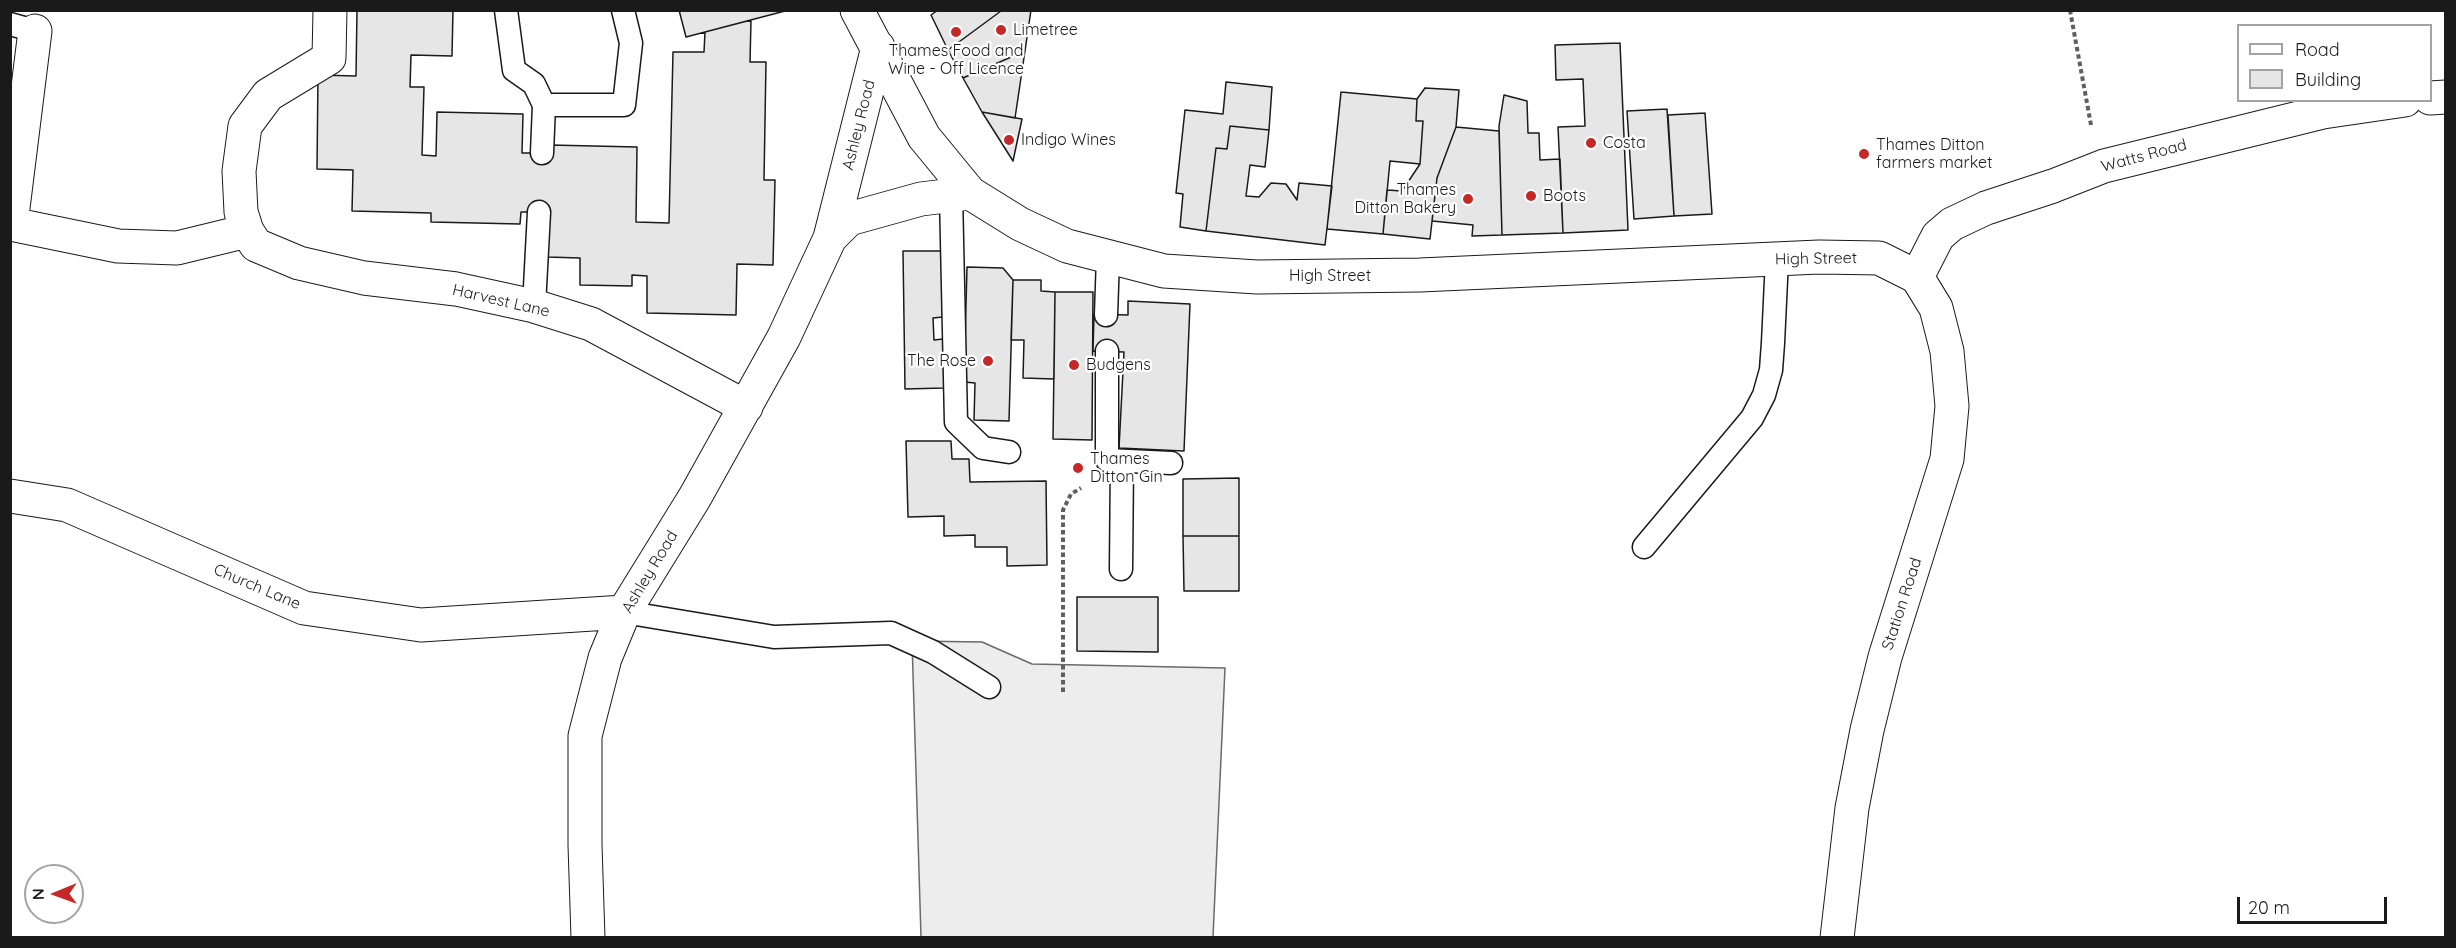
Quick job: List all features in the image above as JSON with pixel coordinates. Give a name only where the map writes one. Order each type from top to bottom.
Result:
[{"type":"street","points":[[23,27],[11,224],[118,246],[177,248],[247,231],[241,212],[239,171],[245,126],[268,95],[329,58],[330,10]]},
{"type":"street","name":"High Street","points":[[857,10],[924,137],[961,194],[1066,246],[1108,257],[1164,271],[1257,276],[1420,275],[1777,259],[1879,258],[1917,277]]},
{"type":"street","name":"Ashley Road","points":[[588,938],[585,736],[605,658],[624,612],[695,497],[784,337],[830,238],[878,47]]},
{"type":"street","name":"Watts Road","points":[[1917,277],[1938,236],[1952,224],[1986,208],[2104,166],[2324,112],[2392,102]]},
{"type":"street","name":"Ashley Road","points":[[830,238],[849,219],[921,199],[961,194]]},
{"type":"street","name":"Harvest Lane","points":[[247,231],[256,245],[299,263],[364,278],[456,290],[534,306],[591,324],[746,406]]},
{"type":"street","name":"Station Road","points":[[1837,938],[1852,808],[1867,730],[1885,657],[1947,459],[1952,406],[1947,351],[1936,308],[1917,277]]},
{"type":"street","name":"Church Lane","points":[[10,496],[67,505],[304,608],[420,625],[624,612]]},
{"type":"lane","points":[[506,10],[514,70],[534,84],[544,105],[542,153]]},
{"type":"lane","points":[[544,105],[624,105],[632,43],[623,10]]},
{"type":"lane","points":[[961,194],[956,422],[983,448],[1009,452]]},
{"type":"lane","points":[[534,306],[539,212]]},
{"type":"lane","points":[[1106,315],[1108,257]]},
{"type":"lane","points":[[1644,547],[1752,418],[1764,395],[1771,370],[1777,259]]},
{"type":"lane","points":[[1107,351],[1121,569]]},
{"type":"lane","points":[[1114,460],[1171,463]]},
{"type":"lane","points":[[624,612],[774,637],[891,633],[933,652],[989,687]]},
{"type":"path","points":[[2070,10],[2093,134],[2104,166]]},
{"type":"path","points":[[1063,692],[1063,510],[1071,494],[1096,479],[1114,460]]},
{"type":"shaded area","points":[[912,641],[982,642],[1032,664],[1225,668],[1213,937],[921,937]]},
{"type":"building","points":[[357,10],[453,10],[452,56],[411,55],[410,87],[424,87],[422,155],[436,156],[437,112],[523,114],[522,153],[550,153],[550,145],[637,147],[636,222],[669,223],[673,52],[704,52],[705,32],[751,20],[750,62],[766,62],[764,180],[775,180],[773,265],[737,264],[736,315],[647,313],[647,276],[632,275],[632,286],[580,285],[580,258],[547,257],[548,212],[521,212],[520,224],[431,222],[431,213],[352,211],[353,170],[317,169],[318,75],[356,76]]},
{"type":"building","points":[[679,10],[785,10],[785,11],[686,37]]},
{"type":"building","name":"Thames Food and Wine - Off Licence","points":[[938,10],[1006,10],[1001,11],[948,50],[931,15]]},
{"type":"building","name":"Limetree","points":[[1031,10],[1025,51],[963,78],[948,50],[1001,11]]},
{"type":"building","name":"Costa","points":[[1620,43],[1628,230],[1563,233],[1558,127],[1585,126],[1583,79],[1556,80],[1555,45]]},
{"type":"building","points":[[1025,51],[1015,118],[982,112],[963,78]]},
{"type":"building","points":[[1226,82],[1272,87],[1269,130],[1230,126],[1227,149],[1216,148],[1206,231],[1180,227],[1183,194],[1176,193],[1185,110],[1223,114]]},
{"type":"building","points":[[1425,88],[1459,90],[1456,127],[1437,178],[1430,239],[1383,234],[1387,190],[1402,191],[1420,164],[1423,121],[1416,121],[1417,99]]},
{"type":"building","points":[[1341,92],[1417,99],[1416,121],[1423,121],[1420,164],[1390,161],[1383,234],[1327,229]]},
{"type":"building","name":"Boots","points":[[1504,95],[1527,101],[1528,133],[1539,133],[1540,160],[1560,159],[1563,233],[1502,235],[1499,126]]},
{"type":"building","points":[[1667,109],[1674,216],[1634,219],[1627,111]]},
{"type":"building","name":"Indigo Wines","points":[[982,112],[1022,119],[1013,161]]},
{"type":"building","points":[[1705,113],[1712,214],[1674,216],[1668,115]]},
{"type":"building","points":[[1230,126],[1269,130],[1265,167],[1250,165],[1246,196],[1259,197],[1271,183],[1286,184],[1297,200],[1299,183],[1332,186],[1325,245],[1206,231],[1216,148],[1227,149]]},
{"type":"building","name":"Thames Ditton Bakery","points":[[1456,127],[1499,131],[1502,235],[1472,236],[1473,225],[1432,221],[1437,178]]},
{"type":"building","points":[[903,251],[942,251],[943,317],[933,318],[934,340],[943,339],[944,388],[905,389]]},
{"type":"building","name":"The Rose","points":[[967,267],[1003,268],[1013,280],[1009,421],[974,420],[975,383],[964,382]]},
{"type":"building","points":[[1013,280],[1041,280],[1041,291],[1055,292],[1054,379],[1023,378],[1024,340],[1011,340]]},
{"type":"building","name":"Budgens","points":[[1055,292],[1093,292],[1092,440],[1053,439]]},
{"type":"building","points":[[1128,301],[1190,304],[1184,451],[1119,448],[1124,352],[1093,351],[1094,314],[1128,315]]},
{"type":"building","points":[[906,441],[951,441],[952,459],[969,459],[970,482],[1046,481],[1047,565],[1007,566],[1007,547],[975,547],[975,535],[944,536],[944,516],[908,517]]},
{"type":"building","points":[[1239,478],[1239,536],[1183,536],[1183,479]]},
{"type":"building","points":[[1183,536],[1239,536],[1239,591],[1184,591]]},
{"type":"building","points":[[1077,597],[1158,597],[1158,652],[1077,651]]},
{"type":"place","name":"Limetree","points":[[1001,30]]},
{"type":"place","name":"Thames Food and Wine - Off Licence","points":[[956,32]]},
{"type":"place","name":"Indigo Wines","points":[[1009,140]]},
{"type":"place","name":"Costa","points":[[1591,143]]},
{"type":"place","name":"Thames Ditton farmers market","points":[[1864,154]]},
{"type":"place","name":"Boots","points":[[1531,196]]},
{"type":"place","name":"Thames Ditton Bakery","points":[[1468,199]]},
{"type":"place","name":"The Rose","points":[[988,361]]},
{"type":"place","name":"Budgens","points":[[1074,365]]},
{"type":"place","name":"Thames Ditton Gin","points":[[1078,468]]}]
